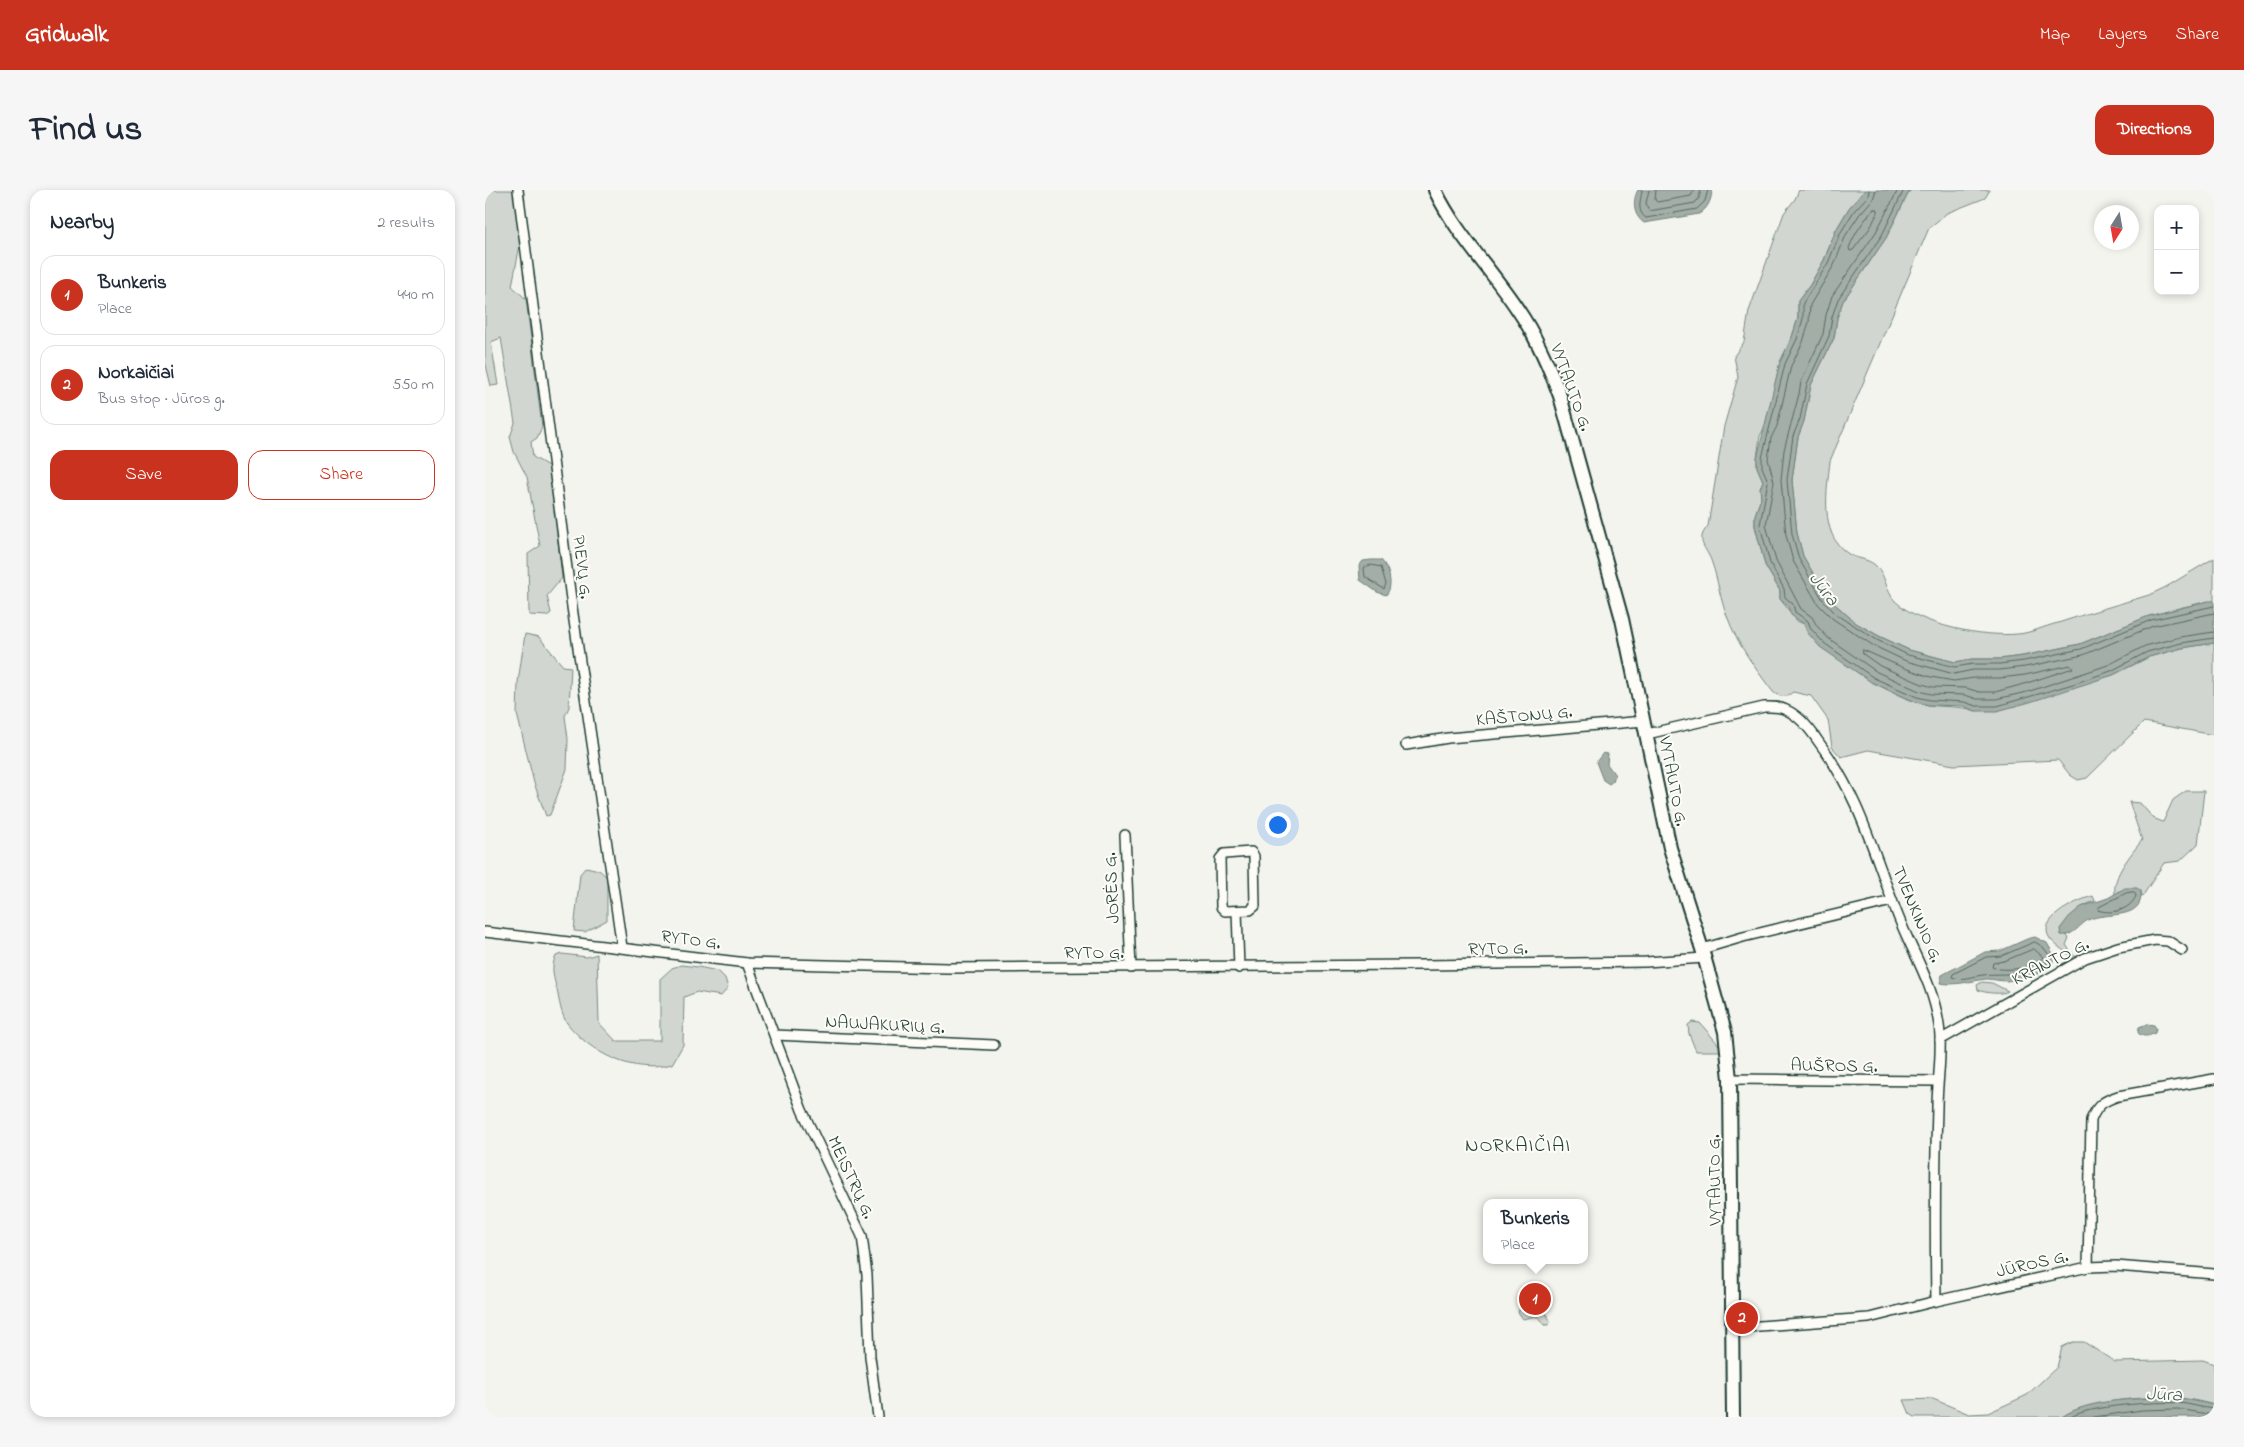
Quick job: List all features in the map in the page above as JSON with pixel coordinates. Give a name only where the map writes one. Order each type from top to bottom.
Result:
[{"type":"main road","name":"VYTAUTO G.","points":[[1435,190],[1456,226],[1518,309],[1537,341],[1554,378],[1609,571],[1670,848],[1703,953],[1725,1032],[1730,1080],[1733,1417]]},
{"type":"street","name":"PIEVŲ G.","points":[[518,190],[572,608],[622,948]]},
{"type":"street","name":"TVENKINIO G.","points":[[1645,728],[1764,707],[1780,707],[1791,712],[1811,732],[1834,762],[1849,787],[1867,827],[1892,900],[1931,989],[1940,1040],[1937,1081],[1936,1301]]},
{"type":"street","name":"KAŠTONŲ G.","points":[[1406,745],[1448,738],[1645,728]]},
{"type":"street","name":"JORĖS G.","points":[[1125,835],[1131,968]]},
{"type":"street","points":[[1251,852],[1254,856],[1255,906],[1250,910],[1237,911],[1225,911],[1221,907],[1220,859],[1224,854],[1251,852]]},
{"type":"street","name":"RYTO G.","points":[[485,932],[747,963],[948,968],[1239,968],[1645,962],[1703,953],[1743,937],[1892,900]]},
{"type":"street","points":[[1237,911],[1239,968]]},
{"type":"street","name":"KRANTO G.","points":[[1940,1040],[2085,958],[2125,945],[2155,940],[2168,941],[2182,950]]},
{"type":"street","name":"MEISTRŲ G.","points":[[747,963],[802,1110],[862,1236],[867,1275],[870,1357],[877,1417]]},
{"type":"street","name":"NAUJAKURIŲ G.","points":[[775,1035],[994,1045]]},
{"type":"street","name":"JŪROS G.","points":[[1733,1328],[1857,1320],[2088,1267],[2091,1120],[2097,1107],[2104,1100],[2117,1096],[2214,1079]]},
{"type":"street","name":"AUŠROS G.","points":[[1730,1080],[1937,1081]]},
{"type":"street","points":[[2088,1267],[2116,1266],[2214,1274]]},
{"type":"shaded area","points":[[485,190],[514,190],[521,240],[512,286],[526,299],[542,427],[537,438],[531,442],[533,457],[550,467],[562,578],[547,596],[551,613],[547,616],[529,615],[528,554],[540,546],[527,477],[514,452],[510,437],[515,423],[501,338],[491,342],[498,385],[491,386],[485,361]]},
{"type":"shaded area","points":[[1799,190],[1865,190],[1849,208],[1836,230],[1824,260],[1810,285],[1798,301],[1798,318],[1792,337],[1780,362],[1766,424],[1760,436],[1757,467],[1763,481],[1760,488],[1761,498],[1755,515],[1755,526],[1765,565],[1780,591],[1780,599],[1797,621],[1804,624],[1807,632],[1845,663],[1885,689],[1923,704],[1976,711],[2113,675],[2149,657],[2182,648],[2214,643],[2214,735],[2144,722],[2087,778],[2078,780],[2070,775],[2058,760],[1954,765],[1868,750],[1841,757],[1832,747],[1828,720],[1811,696],[1793,692],[1783,696],[1773,692],[1747,656],[1731,626],[1710,557],[1702,541],[1702,536],[1708,526],[1724,426],[1738,377],[1734,356],[1744,342],[1749,311],[1784,213],[1795,199]]},
{"type":"shaded area","points":[[1910,190],[1990,190],[1985,198],[1947,213],[1929,228],[1830,461],[1827,485],[1827,510],[1832,534],[1838,544],[1850,555],[1868,561],[1878,568],[1889,593],[1906,610],[1920,617],[1953,628],[1988,634],[2018,634],[2033,631],[2149,595],[2214,558],[2214,601],[2149,616],[2080,644],[2023,656],[1955,662],[1909,650],[1879,636],[1856,623],[1827,597],[1803,556],[1797,533],[1792,480],[1798,437],[1804,421],[1811,385],[1834,338],[1837,318],[1843,301],[1886,238]]},
{"type":"shaded area","points":[[525,634],[539,637],[563,666],[571,667],[569,707],[565,716],[568,739],[567,769],[550,815],[546,816],[534,783],[517,714],[518,682]]},
{"type":"shaded area","points":[[2186,791],[2204,791],[2198,844],[2180,861],[2164,863],[2142,897],[2141,891],[2119,891],[2115,895],[2116,880],[2119,873],[2142,840],[2129,802],[2140,803],[2153,818],[2163,822],[2173,800]]},
{"type":"shaded area","points":[[586,867],[599,870],[607,877],[607,920],[585,932],[574,931],[580,874]]},
{"type":"shaded area","points":[[2093,896],[2095,901],[2075,912],[2060,929],[2069,938],[2066,945],[2076,958],[2057,968],[2072,959],[2072,957],[2055,944],[2048,935],[2047,928],[2050,922],[2055,916],[2071,905]]},
{"type":"shaded area","points":[[562,954],[587,957],[597,954],[599,1023],[616,1041],[660,1041],[660,979],[672,968],[681,965],[718,971],[725,978],[728,988],[721,996],[697,992],[684,997],[683,1045],[672,1064],[658,1067],[628,1064],[600,1052],[588,1044],[565,1020],[553,969],[556,956]]},
{"type":"shaded area","points":[[1982,982],[1992,983],[2008,991],[1994,993],[1978,990],[1977,985]]},
{"type":"shaded area","points":[[1692,1022],[1700,1023],[1724,1051],[1696,1051],[1689,1034],[1688,1025]]},
{"type":"shaded area","points":[[1529,1298],[1531,1308],[1545,1311],[1550,1321],[1549,1325],[1545,1325],[1538,1317],[1523,1319],[1518,1312],[1525,1299]]},
{"type":"shaded area","points":[[2073,1342],[2084,1342],[2115,1362],[2203,1360],[2214,1364],[2214,1405],[2184,1398],[2153,1397],[2102,1403],[2072,1411],[2062,1417],[1915,1417],[1910,1414],[1904,1400],[1933,1399],[1969,1414],[1988,1413],[2027,1395],[2057,1367],[2062,1347]]},
{"type":"water","points":[[1638,190],[1712,191],[1708,204],[1699,214],[1644,223],[1636,212],[1634,203]]},
{"type":"water","points":[[1865,190],[1910,190],[1886,238],[1843,301],[1837,318],[1834,338],[1811,385],[1804,421],[1798,437],[1792,480],[1797,533],[1803,556],[1827,597],[1856,623],[1879,636],[1909,650],[1955,662],[2023,656],[2080,644],[2149,616],[2208,601],[2214,601],[2214,643],[2182,648],[2149,657],[2113,675],[2030,702],[1997,711],[1976,711],[1963,706],[1929,705],[1916,702],[1871,682],[1820,647],[1807,632],[1804,624],[1791,615],[1788,607],[1780,599],[1780,591],[1765,565],[1755,526],[1755,515],[1761,498],[1760,488],[1763,481],[1757,467],[1757,458],[1780,362],[1792,337],[1798,318],[1798,301],[1810,285],[1824,260],[1836,230],[1849,208]]},
{"type":"water","points":[[1381,560],[1390,577],[1390,587],[1386,595],[1377,592],[1360,580],[1359,566],[1363,561]]},
{"type":"water","points":[[1603,753],[1608,754],[1607,764],[1615,775],[1613,781],[1609,784],[1603,780],[1596,762]]},
{"type":"water","points":[[2125,888],[2137,888],[2141,891],[2140,901],[2136,907],[2122,914],[2095,917],[2069,934],[2061,935],[2060,929],[2069,917],[2081,907],[2108,898]]},
{"type":"water","points":[[2035,937],[2047,943],[2055,957],[2047,968],[2035,975],[2028,978],[2006,981],[1986,979],[1957,984],[1940,983],[1942,975],[1985,952],[2000,951]]},
{"type":"water","points":[[2147,1024],[2154,1025],[2156,1028],[2155,1033],[2142,1036],[2138,1033],[2139,1027]]},
{"type":"water","points":[[2179,1398],[2214,1405],[2214,1417],[2062,1417],[2087,1406],[2118,1400]]},
{"type":"place","name":"Bunkeris","points":[[1535,1299]]},
{"type":"place","name":"Norkaičiai","points":[[1742,1318]]},
{"type":"district","name":"NORKAIČIAI","points":[[1518,1144]]},
{"type":"water label","name":"Jūra","points":[[1825,588]]},
{"type":"water label","name":"Jūra","points":[[2164,1393]]}]
